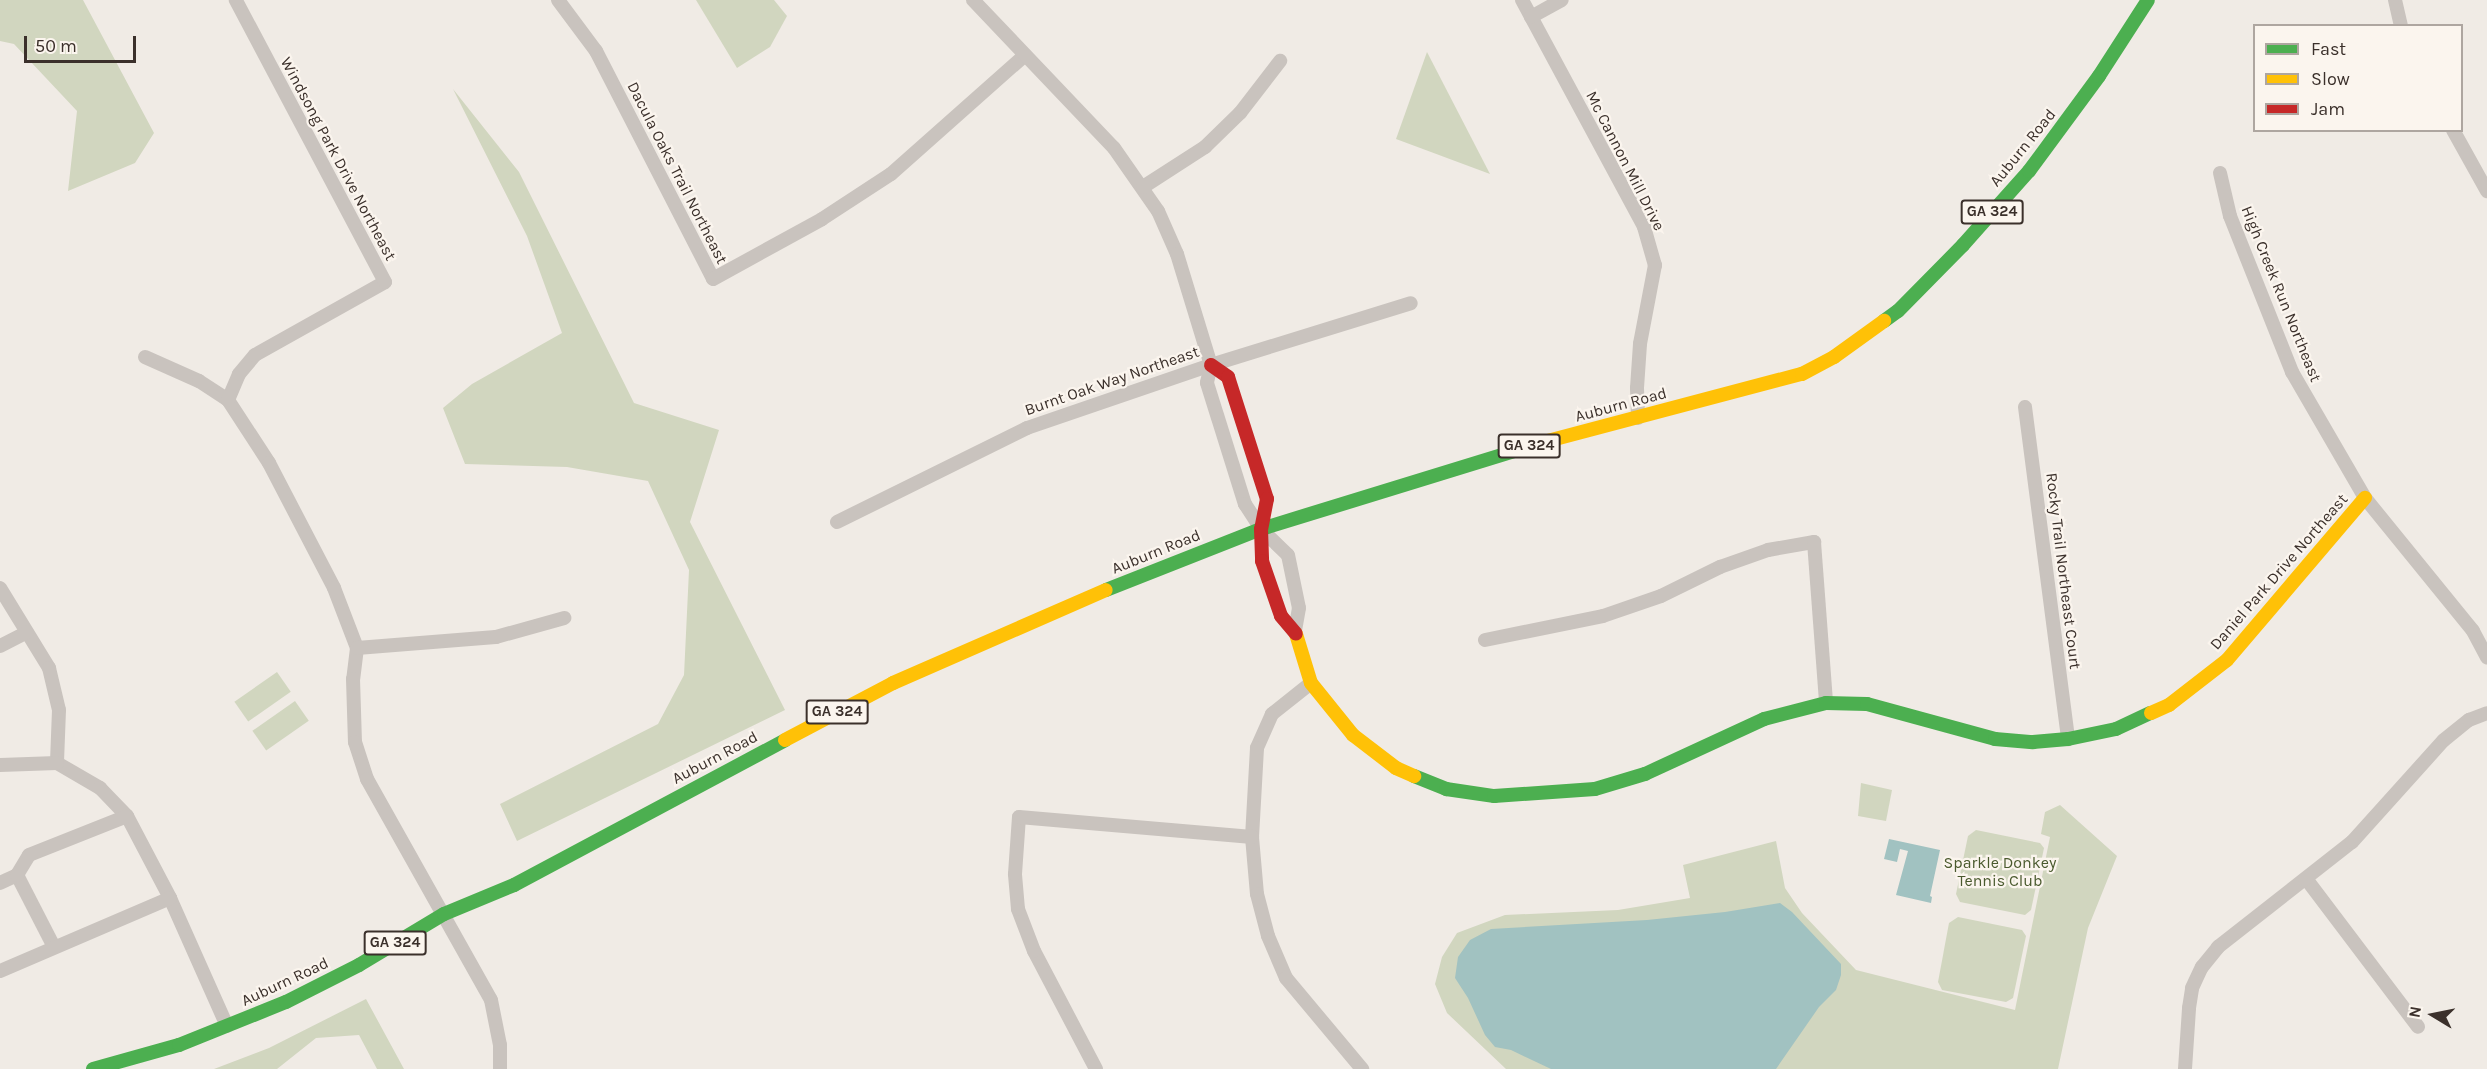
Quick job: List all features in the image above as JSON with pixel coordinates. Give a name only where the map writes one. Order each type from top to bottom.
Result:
[{"type":"main road","name":"Auburn Road","points":[[93,1069],[180,1045],[286,1002],[359,965],[444,914],[514,885],[893,682],[1128,580],[1261,529],[1497,454],[1802,374],[1834,357],[1898,311],[1963,244],[2029,171],[2100,76],[2148,0]]},
{"type":"main road","name":"Daniel Park Drive Northeast","points":[[1211,365],[1228,377],[1267,499],[1261,529],[1262,561],[1281,616],[1295,631],[1311,683],[1353,735],[1396,768],[1446,789],[1494,796],[1594,789],[1645,774],[1764,719],[1826,703],[1867,704],[1995,739],[2033,742],[2068,739],[2116,729],[2169,705],[2227,660],[2365,498]]},
{"type":"street","name":"Windsong Park Drive Northeast","points":[[228,400],[239,374],[255,355],[385,282],[236,0]]},
{"type":"street","name":"Dacula Oaks Trail Northeast","points":[[558,0],[596,51],[713,279],[822,219],[891,174],[1025,55]]},
{"type":"street","points":[[973,0],[1114,148],[1158,211],[1177,254],[1211,365],[1207,383],[1245,504],[1261,529],[1288,555],[1299,608],[1295,631]]},
{"type":"street","name":"Mc Cannon Mill Drive","points":[[1522,0],[1644,226],[1656,265],[1640,344],[1637,388],[1638,418]]},
{"type":"street","points":[[1531,17],[1562,0]]},
{"type":"street","points":[[2395,0],[2401,24]]},
{"type":"street","points":[[1143,187],[1205,147],[1240,113],[1280,61]]},
{"type":"street","points":[[2454,132],[2486,185]]},
{"type":"street","name":"High Creek Run Northeast","points":[[2220,173],[2230,216],[2292,372],[2365,498],[2473,631],[2487,657]]},
{"type":"street","name":"Burnt Oak Way Northeast","points":[[837,522],[1028,428],[1211,365],[1411,303]]},
{"type":"street","points":[[145,357],[199,381],[228,400],[269,464],[334,588],[357,648],[353,680],[355,742],[367,779],[491,1000],[500,1045],[500,1069]]},
{"type":"street","name":"Rocky Trail Northeast Court","points":[[2025,407],[2068,739]]},
{"type":"street","points":[[1485,640],[1603,616],[1661,596],[1720,567],[1768,550],[1814,542],[1826,703]]},
{"type":"street","points":[[0,588],[49,668],[59,710],[57,762]]},
{"type":"street","points":[[357,648],[496,637],[564,618]]},
{"type":"street","points":[[0,646],[27,632]]},
{"type":"street","points":[[1311,683],[1272,714],[1257,748],[1252,837],[1257,894],[1268,936],[1286,978],[1362,1069]]},
{"type":"street","points":[[2185,1069],[2190,998],[2202,967],[2218,948],[2307,880],[2352,842],[2444,740],[2469,720],[2487,713]]},
{"type":"street","points":[[0,765],[57,762],[100,788],[127,816],[170,898],[227,1026]]},
{"type":"street","points":[[0,883],[17,875],[29,855],[127,816]]},
{"type":"street","points":[[1096,1069],[1034,951],[1018,909],[1015,874],[1019,817],[1252,837]]},
{"type":"street","points":[[17,875],[54,947]]},
{"type":"street","points":[[2307,880],[2418,1027]]},
{"type":"street","points":[[0,971],[170,898]]},
{"type":"green space","points":[[0,0],[83,0],[154,133],[135,163],[68,191],[77,111],[14,44],[0,41]]},
{"type":"green space","points":[[696,0],[774,0],[787,16],[770,47],[737,68]]},
{"type":"green space","points":[[1427,52],[1490,174],[1396,139]]},
{"type":"green space","points":[[453,89],[519,172],[634,403],[719,430],[690,522],[785,710],[517,841],[500,804],[658,724],[684,675],[689,570],[648,481],[567,467],[465,464],[443,408],[472,384],[562,333],[527,236]]},
{"type":"green space","points":[[277,672],[291,692],[248,721],[234,702]]},
{"type":"green space","points":[[295,701],[309,721],[266,750],[252,731]]},
{"type":"green space","points":[[1861,783],[1892,790],[1886,821],[1858,816]]},
{"type":"green space","points":[[2060,805],[2117,856],[2088,928],[2058,1069],[1506,1069],[1447,1013],[1435,984],[1442,957],[1457,933],[1505,915],[1618,910],[1690,898],[1683,865],[1776,841],[1785,888],[1802,913],[1856,970],[2015,1010],[2050,837],[2041,834],[2045,812]]},
{"type":"green space","name":"Sparkle Donkey Tennis Club","points":[[1976,830],[2040,843],[2044,848],[2031,910],[2025,915],[1960,902],[1956,894],[1968,836]]},
{"type":"green space","name":"Sparkle Donkey Tennis Club","points":[[1958,917],[2022,930],[2026,936],[2013,998],[2006,1002],[1942,990],[1938,982],[1949,923]]},
{"type":"green space","points":[[366,999],[404,1069],[377,1069],[359,1035],[316,1038],[277,1069],[214,1069],[269,1048]]},
{"type":"water","points":[[1889,839],[1940,850],[1930,896],[1932,897],[1931,903],[1896,895],[1908,851],[1900,849],[1897,862],[1884,859]]},
{"type":"water","points":[[1780,903],[1792,912],[1841,964],[1841,975],[1836,990],[1819,1007],[1776,1069],[1551,1069],[1511,1050],[1495,1047],[1485,1035],[1468,998],[1455,978],[1458,957],[1470,940],[1491,929],[1647,920],[1725,912]]},
{"type":"traffic: fast","points":[[1884,321],[1898,311],[1963,245],[2029,171],[2099,76],[2148,0]]},
{"type":"traffic: fast","points":[[1106,590],[1261,529],[1540,443]]},
{"type":"traffic: fast","points":[[1414,776],[1446,789],[1494,796],[1595,789],[1645,774],[1764,719],[1826,703],[1867,704],[1995,739],[2033,742],[2068,739],[2116,729],[2151,713]]},
{"type":"traffic: fast","points":[[93,1069],[179,1045],[286,1002],[359,965],[444,914],[514,885],[785,740]]},
{"type":"traffic: slow","points":[[1540,443],[1802,374],[1834,357],[1884,321]]},
{"type":"traffic: slow","points":[[2151,713],[2169,705],[2227,660],[2365,498]]},
{"type":"traffic: slow","points":[[785,740],[893,683],[1106,590]]},
{"type":"traffic: slow","points":[[1296,634],[1311,683],[1353,735],[1396,768],[1414,776]]},
{"type":"traffic: jam","points":[[1211,365],[1228,377],[1267,499],[1261,529],[1262,561],[1281,616],[1296,634]]}]
